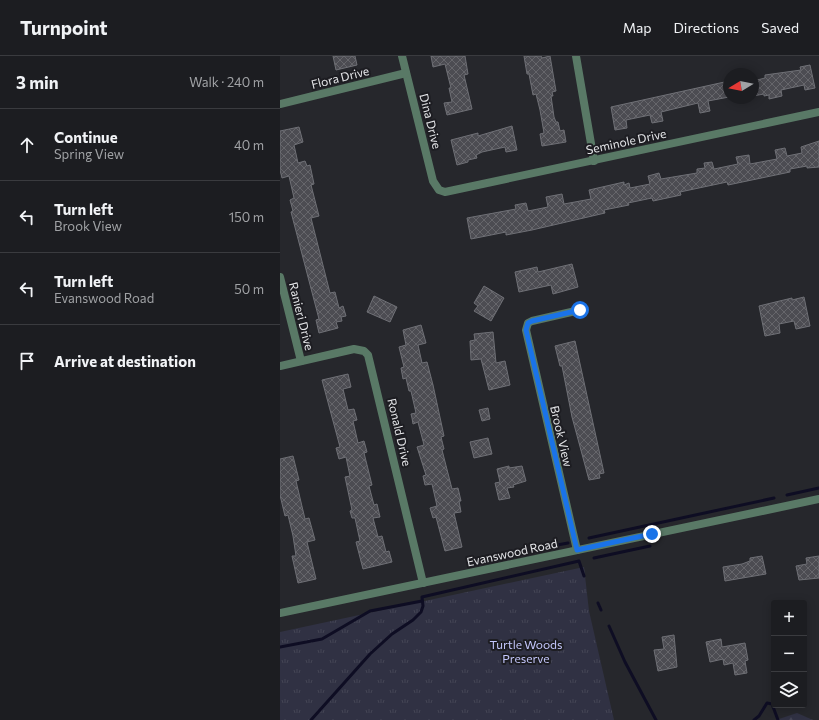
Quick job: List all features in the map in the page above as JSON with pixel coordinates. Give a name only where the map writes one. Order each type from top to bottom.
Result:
[{"type":"street","name":"Dina Drive","points":[[402,56],[433,181],[439,190]]},
{"type":"street","points":[[576,56],[594,160]]},
{"type":"street","name":"Flora Drive","points":[[280,104],[406,72]]},
{"type":"street","name":"Seminole Drive","points":[[439,190],[446,192],[454,191],[819,112]]},
{"type":"street","name":"Ranieri Drive","points":[[280,278],[301,361]]},
{"type":"street","name":"Brook View","points":[[577,550],[526,335],[526,326],[532,321],[580,310]]},
{"type":"street","name":"Ronald Drive","points":[[301,361],[354,349],[364,351],[368,355],[423,583]]},
{"type":"street","points":[[280,366],[301,361]]},
{"type":"street","name":"Evanswood Road","points":[[280,612],[819,499]]},
{"type":"green space","name":"Turtle Woods Preserve","points":[[584,567],[589,611],[614,720],[280,720],[280,632]]},
{"type":"green space","points":[[797,713],[813,720],[776,720]]},
{"type":"building","points":[[333,56],[355,56],[357,65],[336,70]]},
{"type":"building","points":[[431,56],[465,56],[468,74],[464,75],[472,109],[447,115],[444,103],[452,102],[449,88],[451,88],[445,64],[433,67]]},
{"type":"building","points":[[524,56],[541,56],[542,58],[550,56],[556,91],[552,92],[553,96],[551,96],[554,117],[556,122],[558,122],[560,131],[564,130],[566,142],[542,146],[540,134],[544,133],[540,110],[536,94],[533,95]]},
{"type":"building","points":[[810,65],[815,88],[805,90],[804,85],[781,90],[782,96],[769,99],[769,95],[759,95],[759,80],[765,78],[765,75],[801,70],[800,67]]},
{"type":"building","points":[[723,82],[723,98],[708,101],[710,111],[700,113],[698,103],[661,112],[663,121],[652,123],[650,115],[626,120],[627,128],[615,130],[611,107]]},
{"type":"building","points":[[512,126],[517,150],[506,152],[505,147],[482,152],[476,155],[477,158],[457,165],[451,140],[478,133],[478,136]]},
{"type":"building","points":[[299,127],[303,142],[294,145],[298,163],[305,161],[307,166],[310,165],[314,184],[311,185],[319,216],[311,218],[330,293],[335,292],[339,308],[343,306],[346,316],[341,317],[342,321],[336,322],[338,328],[319,333],[316,320],[319,319],[291,212],[293,211],[290,200],[294,198],[289,176],[282,178],[280,170],[280,131]]},
{"type":"building","points":[[819,141],[819,167],[807,168],[807,166],[790,169],[790,172],[728,185],[727,182],[680,192],[681,195],[653,201],[652,198],[628,203],[629,205],[604,210],[605,213],[532,230],[506,235],[506,232],[471,239],[467,218],[516,209],[515,205],[526,203],[528,211],[548,207],[546,197],[562,194],[564,204],[591,199],[589,190],[624,182],[624,185],[629,183],[630,188],[650,184],[648,176],[659,173],[661,179],[697,173],[697,169],[705,168],[704,163],[712,162],[714,169],[738,164],[736,157],[749,155],[750,164],[777,159],[775,150],[785,148],[787,156],[802,153],[801,147]]},
{"type":"building","points":[[572,264],[578,287],[553,294],[551,285],[519,292],[515,272],[537,267],[538,272]]},
{"type":"building","points":[[484,286],[504,298],[491,321],[474,311],[478,306],[474,303]]},
{"type":"building","points":[[374,296],[397,307],[390,322],[367,312]]},
{"type":"building","points":[[804,297],[810,326],[796,329],[794,321],[779,324],[780,333],[765,336],[759,306],[792,298],[792,300]]},
{"type":"building","points":[[421,325],[426,343],[418,345],[422,363],[427,362],[433,385],[444,436],[441,437],[444,449],[442,450],[452,489],[458,488],[461,501],[459,501],[461,512],[454,513],[462,547],[445,551],[436,517],[433,518],[430,508],[437,506],[432,484],[425,485],[423,476],[426,475],[417,447],[424,445],[418,422],[413,424],[411,414],[416,413],[411,391],[409,391],[406,378],[403,379],[401,368],[404,367],[399,347],[406,345],[403,330]]},
{"type":"building","points":[[493,332],[496,363],[505,361],[510,385],[489,390],[481,359],[471,360],[470,341],[475,340],[474,334]]},
{"type":"building","points":[[575,341],[604,473],[599,474],[600,478],[589,480],[572,417],[562,366],[560,366],[555,346]]},
{"type":"building","points":[[348,374],[351,387],[343,389],[348,410],[354,409],[357,420],[353,421],[358,443],[364,441],[367,452],[364,453],[372,485],[369,486],[374,505],[377,504],[380,517],[373,518],[378,537],[382,536],[386,552],[389,551],[392,562],[363,569],[356,542],[360,541],[355,518],[352,518],[350,511],[352,510],[345,477],[350,476],[346,457],[339,459],[336,448],[340,447],[322,380]]},
{"type":"building","points":[[488,408],[490,419],[482,421],[479,410]]},
{"type":"building","points":[[488,438],[492,454],[474,458],[470,442]]},
{"type":"building","points":[[293,456],[299,480],[296,481],[305,519],[309,518],[315,540],[307,542],[316,579],[298,583],[292,556],[296,556],[293,536],[288,515],[285,516],[280,495],[280,459]]},
{"type":"building","points":[[509,466],[509,468],[522,466],[526,481],[513,485],[514,487],[507,488],[510,498],[499,500],[495,483],[500,482],[497,469]]},
{"type":"building","points":[[762,556],[766,574],[725,581],[723,567],[742,564],[750,561],[750,558]]},
{"type":"building","points":[[819,556],[819,578],[799,580],[796,566],[807,564],[806,558]]},
{"type":"building","points":[[674,635],[677,667],[658,671],[654,650],[664,649],[662,637]]},
{"type":"building","points":[[721,639],[722,647],[745,643],[748,660],[745,661],[747,673],[735,675],[733,663],[724,665],[723,659],[710,662],[706,642]]},
{"type":"waterway","points":[[787,495],[819,488]]},
{"type":"waterway","points":[[589,538],[774,498]]},
{"type":"waterway","points":[[541,548],[568,543]]},
{"type":"waterway","points":[[594,558],[650,546]]},
{"type":"waterway","points":[[311,720],[370,654],[392,634],[413,620],[421,612],[423,606],[422,597],[579,561],[584,576]]},
{"type":"waterway","points":[[280,647],[322,639],[370,611],[422,601]]},
{"type":"waterway","points":[[598,603],[601,610]]},
{"type":"waterway","points":[[609,626],[625,662],[656,720]]},
{"type":"waterway","points":[[754,720],[759,716],[767,703],[772,704],[778,720]]},
{"type":"route","points":[[580,310],[532,321],[526,326],[526,335],[577,550],[652,534]]}]
